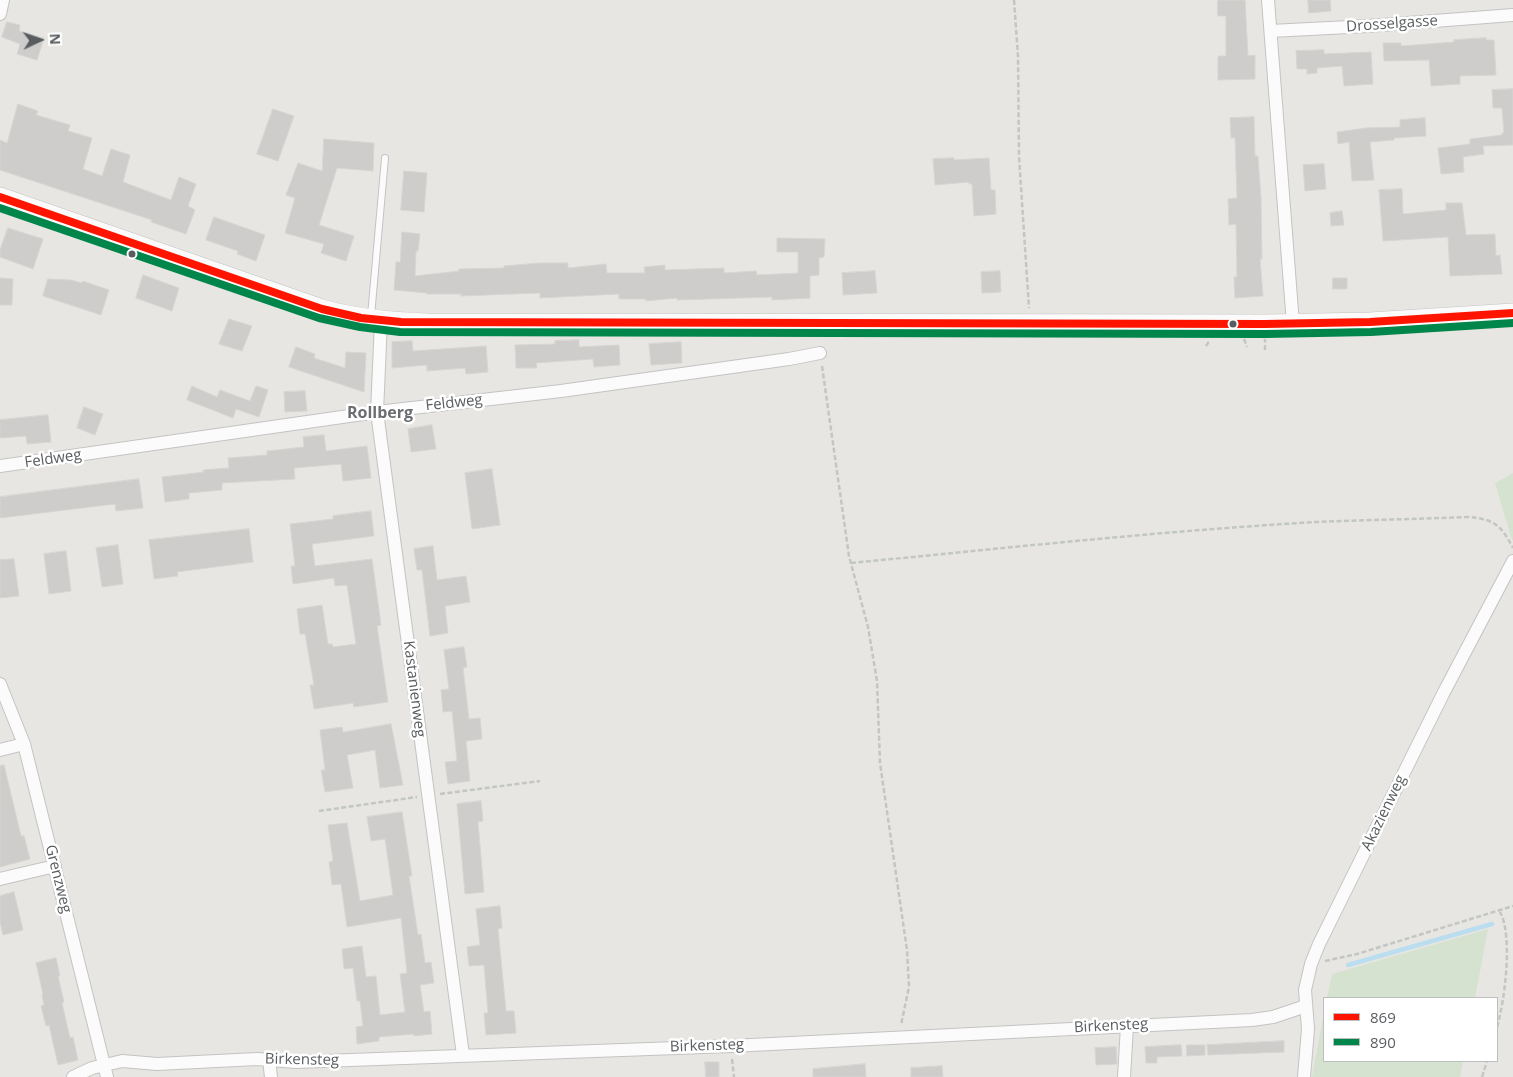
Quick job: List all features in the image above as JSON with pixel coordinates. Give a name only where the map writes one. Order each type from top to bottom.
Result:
[{"type":"main road","points":[[0,197],[322,309],[376,320],[428,323],[1294,324],[1370,322],[1513,313]]},
{"type":"street","points":[[0,14],[3,0]]},
{"type":"street","points":[[1268,0],[1294,324]]},
{"type":"street","name":"Drosselgasse","points":[[1271,31],[1513,15]]},
{"type":"street","name":"Kastanienweg","points":[[376,320],[377,412],[463,1055]]},
{"type":"street","name":"Feldweg","points":[[0,466],[377,412],[561,392],[789,360],[820,353]]},
{"type":"street","name":"Akazienweg","points":[[1304,1077],[1308,1029],[1305,990],[1311,964],[1444,692],[1513,561]]},
{"type":"street","name":"Grenzweg","points":[[0,684],[24,744],[106,1071]]},
{"type":"street","points":[[0,750],[24,744]]},
{"type":"street","points":[[0,879],[55,866]]},
{"type":"street","name":"Birkensteg","points":[[73,1077],[92,1068],[106,1071],[122,1061],[157,1064],[269,1060],[296,1062],[731,1046],[898,1036],[1252,1020],[1273,1017],[1306,1006]]},
{"type":"street","points":[[1124,1077],[1127,1026]]},
{"type":"street","points":[[269,1060],[271,1077]]},
{"type":"lane","points":[[376,320],[385,158]]},
{"type":"path","points":[[1014,0],[1018,56],[1019,157],[1030,324]]},
{"type":"path","points":[[820,353],[851,563],[868,627],[877,681],[880,763],[907,950],[909,987],[898,1036]]},
{"type":"path","points":[[851,563],[1038,544],[1195,531],[1316,522],[1468,517],[1483,518],[1496,524],[1505,533],[1513,548]]},
{"type":"path","points":[[1311,964],[1357,954],[1500,912],[1513,906]]},
{"type":"path","points":[[1498,1023],[1508,982],[1508,934],[1505,919],[1500,912]]},
{"type":"path","points":[[731,1046],[734,1077]]},
{"type":"path","points":[[1482,1077],[1487,1062]]},
{"type":"green space","points":[[1513,473],[1513,540],[1512,540],[1495,483]]},
{"type":"green space","points":[[1488,929],[1475,997],[1327,997],[1332,974]]},
{"type":"green space","points":[[1323,1018],[1323,1062],[1463,1062],[1460,1077],[1312,1077]]},
{"type":"building","points":[[1218,0],[1245,0],[1248,56],[1255,55],[1255,79],[1218,80],[1218,56],[1226,56],[1226,16],[1218,16]]},
{"type":"building","points":[[1308,0],[1330,0],[1331,11],[1309,13]]},
{"type":"building","points":[[7,22],[20,25],[19,31],[44,38],[37,60],[17,54],[20,44],[2,37]]},
{"type":"building","points":[[1486,38],[1486,40],[1494,40],[1496,75],[1460,76],[1460,84],[1431,86],[1429,60],[1384,61],[1383,43],[1401,43],[1401,46]]},
{"type":"building","points":[[1324,50],[1324,54],[1371,52],[1373,84],[1344,86],[1342,66],[1317,68],[1317,73],[1307,74],[1307,69],[1297,69],[1296,51]]},
{"type":"building","points":[[1513,89],[1513,145],[1483,146],[1484,154],[1463,157],[1464,172],[1441,174],[1438,148],[1470,144],[1470,139],[1502,135],[1504,133],[1502,108],[1493,108],[1492,90]]},
{"type":"building","points":[[18,104],[38,111],[36,115],[70,125],[68,131],[92,138],[83,169],[102,176],[111,149],[130,155],[123,182],[171,200],[179,177],[196,184],[188,206],[195,210],[186,234],[151,222],[152,220],[0,170],[0,140],[7,143]]},
{"type":"building","points":[[273,109],[294,116],[278,161],[257,154]]},
{"type":"building","points":[[1254,117],[1255,156],[1258,156],[1261,198],[1262,259],[1260,259],[1263,296],[1235,298],[1234,277],[1237,277],[1236,224],[1229,225],[1228,199],[1237,198],[1235,138],[1231,138],[1230,118]]},
{"type":"building","points":[[1425,118],[1426,136],[1370,142],[1374,180],[1352,181],[1349,142],[1338,144],[1337,132],[1366,128],[1400,127],[1400,120]]},
{"type":"building","points":[[324,139],[374,143],[373,171],[337,168],[319,225],[354,236],[346,261],[321,253],[324,244],[285,233],[295,198],[286,195],[298,163],[322,171]]},
{"type":"building","points":[[954,158],[954,160],[989,158],[991,190],[995,190],[996,214],[974,216],[972,184],[969,184],[969,182],[935,185],[933,159]]},
{"type":"building","points":[[1324,164],[1326,189],[1305,191],[1303,165]]},
{"type":"building","points":[[404,171],[427,173],[424,212],[401,210]]},
{"type":"building","points":[[1402,189],[1403,214],[1446,210],[1446,203],[1462,203],[1466,235],[1495,234],[1496,256],[1500,255],[1502,274],[1450,276],[1448,237],[1383,241],[1379,190]]},
{"type":"building","points":[[1342,211],[1344,225],[1331,226],[1330,213]]},
{"type":"building","points":[[214,217],[265,235],[256,261],[237,254],[238,251],[206,240]]},
{"type":"building","points":[[8,228],[43,239],[33,269],[0,257],[0,250]]},
{"type":"building","points":[[402,232],[420,234],[418,251],[416,251],[415,276],[459,271],[459,269],[504,268],[504,266],[539,263],[568,263],[568,268],[606,264],[607,273],[645,273],[644,267],[665,265],[665,270],[724,268],[724,273],[756,271],[757,275],[798,273],[798,252],[777,252],[777,238],[825,239],[824,257],[819,258],[819,275],[810,276],[810,298],[772,300],[772,297],[677,300],[677,298],[646,301],[646,299],[619,299],[619,294],[540,298],[540,293],[461,296],[461,294],[427,294],[394,290],[396,262],[400,262]]},
{"type":"building","points":[[875,271],[877,293],[843,295],[842,273]]},
{"type":"building","points":[[1000,271],[1001,292],[982,293],[981,272]]},
{"type":"building","points":[[143,275],[179,288],[172,311],[136,298]]},
{"type":"building","points":[[0,278],[13,279],[12,305],[0,305]]},
{"type":"building","points":[[1333,278],[1347,278],[1347,289],[1333,289]]},
{"type":"building","points":[[48,279],[71,280],[82,283],[83,281],[109,290],[101,315],[43,296]]},
{"type":"building","points":[[229,319],[252,326],[242,351],[219,344]]},
{"type":"building","points":[[579,340],[579,347],[619,345],[620,365],[594,367],[593,359],[536,363],[537,368],[516,368],[515,345],[555,344],[555,341]]},
{"type":"building","points":[[412,341],[413,351],[486,346],[488,372],[466,374],[465,368],[427,371],[427,365],[392,368],[392,342]]},
{"type":"building","points":[[681,342],[682,363],[651,365],[649,344]]},
{"type":"building","points":[[296,347],[315,354],[314,358],[345,368],[346,352],[366,353],[364,392],[289,367]]},
{"type":"building","points":[[192,386],[217,397],[220,390],[250,401],[256,386],[268,390],[259,417],[236,409],[233,418],[187,400]]},
{"type":"building","points":[[305,391],[307,411],[285,412],[284,392]]},
{"type":"building","points":[[84,407],[103,414],[95,435],[77,428]]},
{"type":"building","points":[[48,415],[51,442],[27,444],[26,436],[0,438],[0,420]]},
{"type":"building","points":[[432,425],[436,449],[411,452],[408,429]]},
{"type":"building","points":[[324,435],[326,451],[367,446],[371,478],[343,481],[341,464],[294,468],[295,479],[222,483],[222,490],[189,493],[189,499],[165,502],[162,477],[229,468],[228,458],[267,455],[267,451],[304,447],[303,437]]},
{"type":"building","points":[[492,469],[500,525],[472,529],[465,473]]},
{"type":"building","points":[[139,479],[143,508],[116,511],[115,504],[0,518],[0,497]]},
{"type":"building","points":[[371,511],[374,536],[312,544],[315,566],[372,559],[381,625],[377,626],[388,702],[354,707],[353,703],[314,709],[310,685],[314,685],[305,634],[300,634],[297,609],[322,605],[328,644],[332,644],[333,647],[356,644],[347,585],[335,586],[334,578],[293,584],[291,566],[295,566],[290,524],[333,519],[333,516]]},
{"type":"building","points":[[249,529],[253,562],[177,572],[178,576],[154,579],[149,540]]},
{"type":"building","points":[[118,545],[123,584],[102,587],[96,548]]},
{"type":"building","points":[[433,546],[437,580],[466,576],[470,602],[445,606],[448,633],[430,636],[422,570],[417,570],[414,549]]},
{"type":"building","points":[[66,551],[71,591],[49,594],[44,554]]},
{"type":"building","points":[[14,559],[19,596],[0,598],[0,560]]},
{"type":"building","points":[[464,647],[467,667],[463,668],[469,719],[480,718],[482,739],[466,741],[470,781],[448,784],[445,762],[457,761],[452,711],[443,712],[441,690],[449,689],[444,650]]},
{"type":"building","points":[[391,724],[403,785],[380,788],[375,750],[347,755],[353,788],[325,792],[321,770],[325,770],[320,730],[342,727],[343,732]]},
{"type":"building","points":[[4,765],[21,836],[24,836],[30,859],[0,867],[0,766]]},
{"type":"building","points":[[481,801],[483,821],[478,822],[484,892],[465,894],[457,804]]},
{"type":"building","points":[[402,812],[412,876],[409,876],[418,935],[421,934],[425,963],[431,962],[434,983],[420,985],[424,1012],[430,1011],[432,1034],[379,1037],[379,1041],[357,1044],[356,1027],[363,1026],[360,1001],[357,1001],[353,968],[344,969],[342,949],[362,946],[366,977],[376,976],[380,1015],[405,1012],[400,974],[407,973],[401,918],[347,927],[341,884],[332,885],[329,862],[333,861],[328,825],[347,823],[360,901],[393,895],[385,839],[371,841],[367,817]]},
{"type":"building","points":[[14,892],[23,930],[3,935],[0,922],[0,896]]},
{"type":"building","points":[[500,906],[502,928],[498,929],[506,1011],[514,1011],[516,1033],[486,1035],[484,1013],[488,1013],[484,965],[469,966],[467,947],[480,945],[476,909]]},
{"type":"building","points":[[56,958],[64,1002],[62,1003],[70,1038],[73,1037],[78,1060],[58,1065],[49,1025],[46,1026],[41,1006],[44,1005],[43,994],[36,963]]},
{"type":"building","points":[[1284,1041],[1284,1052],[1208,1055],[1207,1045]]},
{"type":"building","points":[[1181,1045],[1182,1056],[1157,1057],[1157,1063],[1146,1063],[1145,1047]]},
{"type":"building","points":[[1187,1045],[1205,1045],[1205,1055],[1187,1056]]},
{"type":"building","points":[[1116,1047],[1117,1064],[1096,1065],[1095,1048]]},
{"type":"building","points":[[705,1062],[719,1062],[719,1077],[706,1077]]},
{"type":"building","points":[[865,1064],[866,1077],[813,1077],[813,1069]]},
{"type":"building","points":[[942,1066],[943,1077],[911,1077],[911,1068]]},
{"type":"waterway","points":[[1348,965],[1492,924]]},
{"type":"transit line","name":"869","points":[[0,197],[322,309],[361,318],[401,322],[1265,324],[1370,322],[1513,313]]},
{"type":"transit line","name":"890","points":[[0,208],[319,318],[360,327],[400,332],[1265,334],[1371,332],[1513,323]]},
{"type":"district","name":"Rollberg","points":[[380,413]]}]
